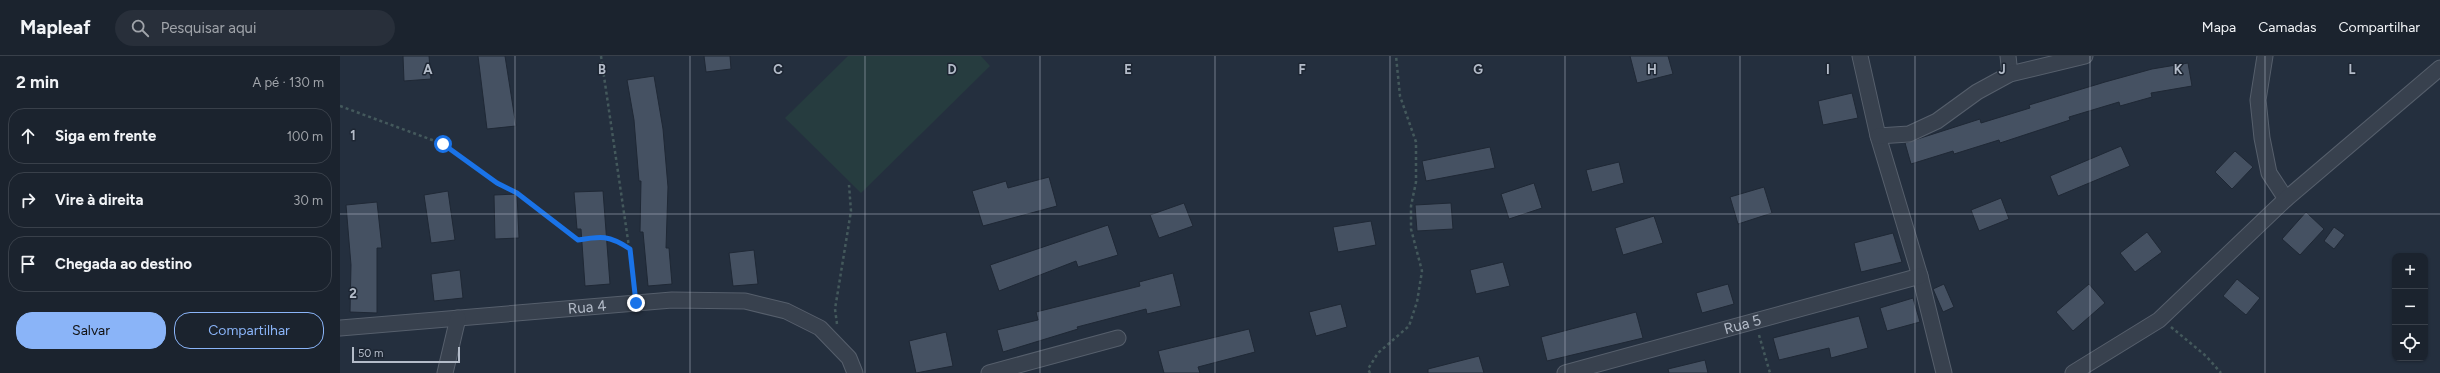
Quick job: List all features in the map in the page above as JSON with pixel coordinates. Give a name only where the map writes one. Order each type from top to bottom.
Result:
[{"type":"street","points":[[1860,56],[1878,136],[1920,276],[1944,373]]},
{"type":"street","points":[[2008,56],[2010,74]]},
{"type":"street","points":[[1878,136],[1909,134],[1937,121],[1977,92],[2010,74],[2085,56]]},
{"type":"street","points":[[2264,56],[2258,100],[2263,143],[2269,173],[2286,199]]},
{"type":"street","points":[[2073,373],[2159,320],[2286,199],[2440,68]]},
{"type":"street","name":"Rua 5","points":[[1565,373],[1920,276]]},
{"type":"street","name":"Rua 4","points":[[340,328],[672,300],[745,301],[786,311],[820,328],[848,358],[855,373]]},
{"type":"street","points":[[445,373],[458,318]]},
{"type":"street","points":[[989,373],[1118,338]]},
{"type":"path","points":[[601,56],[630,249],[636,303]]},
{"type":"path","points":[[1370,373],[1368,368],[1378,353],[1409,326],[1417,302],[1422,271],[1411,229],[1411,206],[1416,182],[1416,142],[1400,96],[1396,56]]},
{"type":"path","points":[[340,106],[443,144],[492,180],[517,193],[578,240],[601,236],[614,239],[630,249]]},
{"type":"path","points":[[838,331],[835,309],[851,211],[849,185]]},
{"type":"path","points":[[2159,320],[2179,332],[2206,356],[2221,373]]},
{"type":"path","points":[[1755,321],[1770,373]]},
{"type":"green space","points":[[848,56],[981,56],[990,66],[861,193],[785,118]]},
{"type":"building","points":[[403,56],[429,56],[431,79],[404,81]]},
{"type":"building","points":[[478,56],[505,56],[516,126],[487,129]]},
{"type":"building","points":[[704,56],[730,56],[731,69],[706,72]]},
{"type":"building","points":[[1630,56],[1668,56],[1673,74],[1637,83]]},
{"type":"building","points":[[2188,63],[2192,86],[2151,93],[2152,97],[2120,106],[2119,102],[2069,117],[2070,120],[2000,143],[1999,140],[1954,154],[1953,151],[1911,164],[1905,143],[1980,119],[1981,123],[2030,108],[2029,105],[2105,82],[2152,69]]},
{"type":"building","points":[[654,76],[663,129],[668,187],[666,248],[669,248],[672,284],[648,286],[643,232],[640,232],[641,181],[639,181],[634,120],[627,80]]},
{"type":"building","points":[[1852,93],[1858,118],[1823,125],[1818,101]]},
{"type":"building","points":[[2121,146],[2130,166],[2058,196],[2050,176]]},
{"type":"building","points":[[1490,147],[1495,168],[1426,181],[1422,161]]},
{"type":"building","points":[[2235,151],[2253,167],[2232,189],[2215,172]]},
{"type":"building","points":[[1619,162],[1624,183],[1592,192],[1586,170]]},
{"type":"building","points":[[1049,177],[1057,206],[983,226],[972,191],[1006,181],[1008,188]]},
{"type":"building","points":[[1534,183],[1542,208],[1509,219],[1501,194]]},
{"type":"building","points":[[1764,187],[1772,213],[1738,224],[1730,197]]},
{"type":"building","points":[[448,191],[455,240],[431,243],[424,195]]},
{"type":"building","points":[[603,191],[610,284],[585,286],[581,229],[577,229],[574,192]]},
{"type":"building","points":[[517,194],[519,238],[495,239],[494,195]]},
{"type":"building","points":[[2001,198],[2009,219],[1979,231],[1971,210]]},
{"type":"building","points":[[377,202],[382,248],[377,248],[377,313],[350,312],[351,265],[346,205]]},
{"type":"building","points":[[1184,203],[1193,226],[1159,238],[1150,215]]},
{"type":"building","points":[[1451,203],[1453,229],[1417,231],[1415,205]]},
{"type":"building","points":[[2306,212],[2324,229],[2300,255],[2282,239]]},
{"type":"building","points":[[1654,216],[1663,243],[1623,255],[1615,228]]},
{"type":"building","points":[[1371,221],[1376,245],[1338,252],[1333,227]]},
{"type":"building","points":[[1108,225],[1118,255],[1078,267],[1076,261],[999,291],[990,265]]},
{"type":"building","points":[[2334,227],[2345,235],[2334,249],[2324,241]]},
{"type":"building","points":[[2147,232],[2162,252],[2135,272],[2120,253]]},
{"type":"building","points":[[1893,233],[1902,262],[1861,272],[1854,243]]},
{"type":"building","points":[[754,250],[758,284],[733,286],[729,253]]},
{"type":"building","points":[[1503,262],[1510,286],[1476,294],[1470,270]]},
{"type":"building","points":[[460,270],[463,298],[434,301],[431,274]]},
{"type":"building","points":[[1173,273],[1181,306],[1147,314],[1146,309],[1077,327],[1078,329],[1003,352],[997,330],[1038,320],[1036,312],[1140,286],[1139,282]]},
{"type":"building","points":[[2237,279],[2260,298],[2246,315],[2223,296]]},
{"type":"building","points":[[1728,284],[1734,304],[1702,313],[1696,293]]},
{"type":"building","points":[[1944,284],[1954,307],[1943,312],[1933,289]]},
{"type":"building","points":[[2089,284],[2105,303],[2073,331],[2056,312]]},
{"type":"building","points":[[1913,298],[1920,322],[1887,331],[1880,308]]},
{"type":"building","points":[[1341,304],[1347,327],[1316,336],[1309,312]]},
{"type":"building","points":[[1636,312],[1643,338],[1547,361],[1541,337]]},
{"type":"building","points":[[1859,316],[1868,348],[1831,358],[1829,348],[1779,360],[1773,338]]},
{"type":"building","points":[[1249,329],[1255,352],[1198,367],[1200,373],[1164,373],[1158,351]]},
{"type":"building","points":[[946,332],[953,366],[916,373],[909,341]]},
{"type":"building","points":[[1479,356],[1484,373],[1428,373],[1428,369]]},
{"type":"building","points":[[1705,360],[1708,373],[1669,373],[1668,369]]},
{"type":"route","points":[[443,144],[459,154],[497,183],[517,193],[548,219],[578,240],[601,236],[614,239],[630,249],[636,303]]}]
